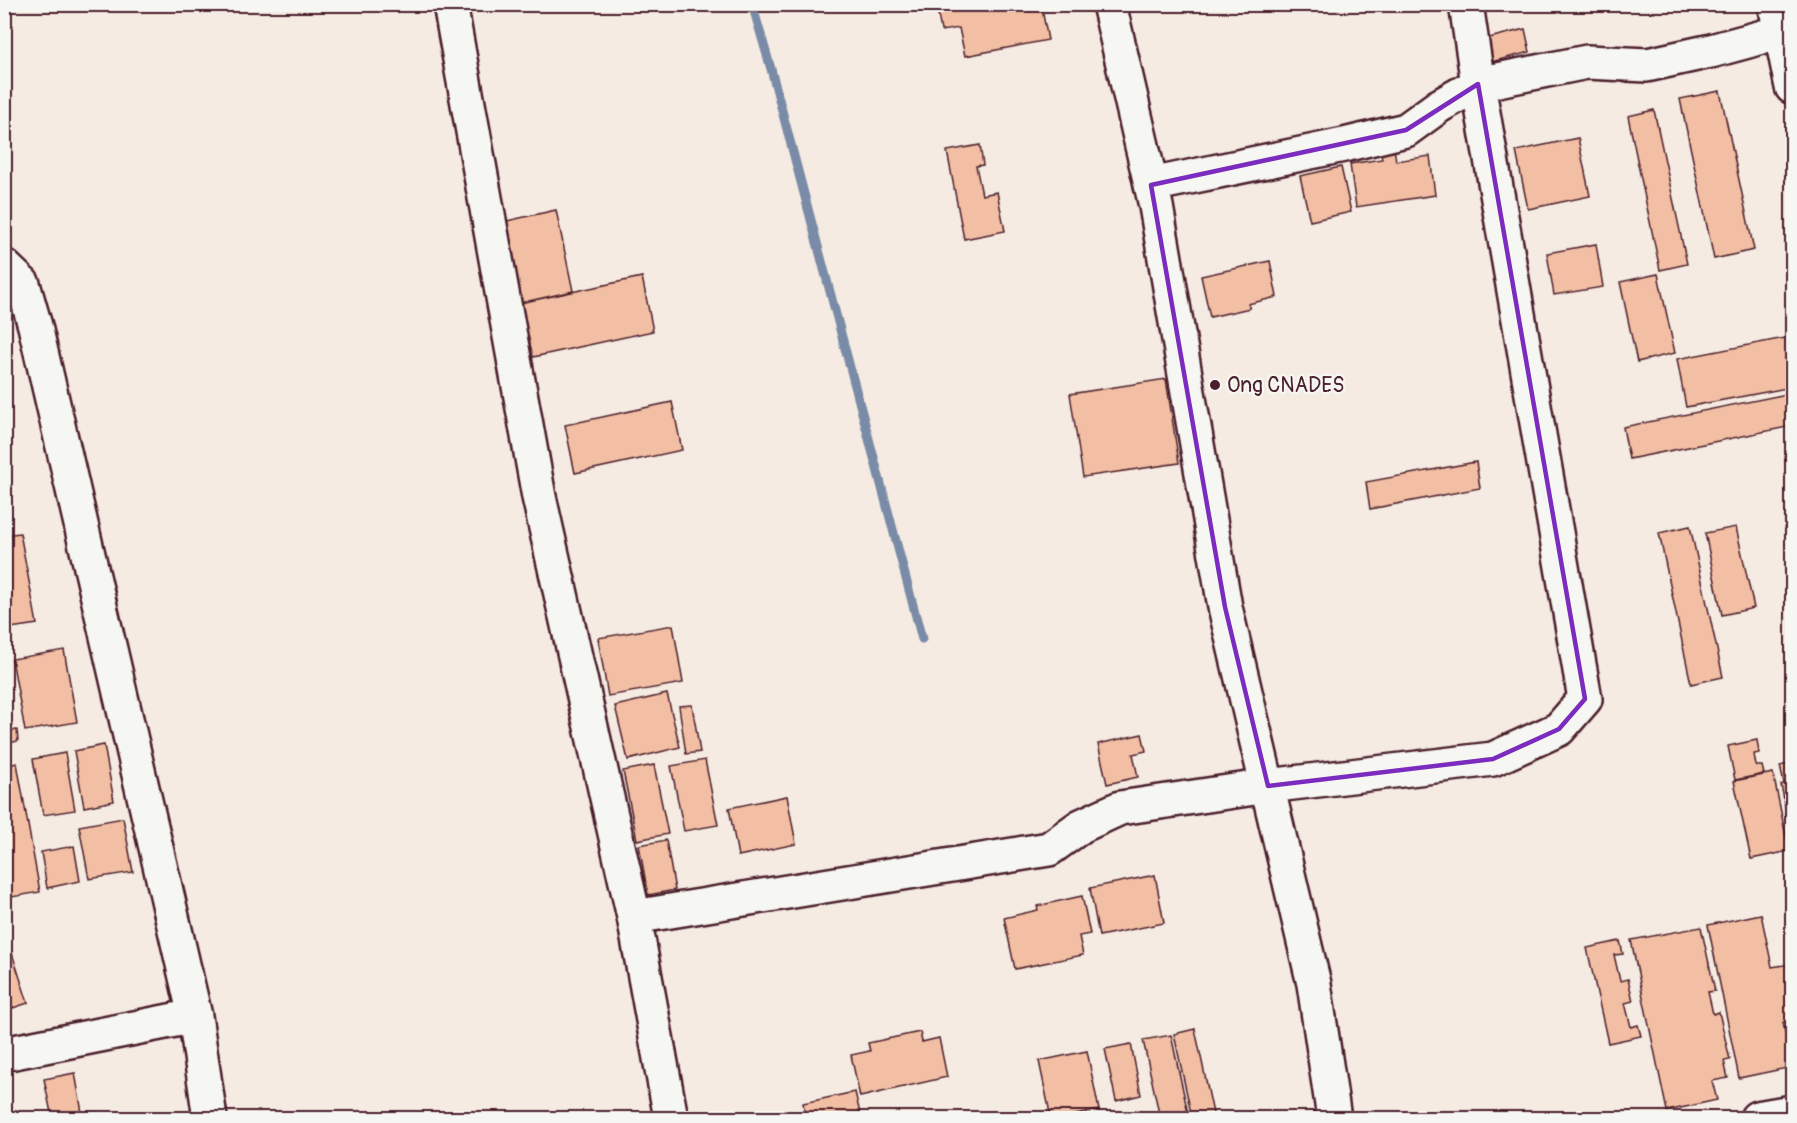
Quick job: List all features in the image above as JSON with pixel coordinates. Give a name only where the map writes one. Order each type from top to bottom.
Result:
[{"type":"street","points":[[450,4],[539,497],[634,918],[671,1119]]},
{"type":"street","points":[[1109,4],[1150,185],[1226,607],[1314,984],[1334,1119]]},
{"type":"street","points":[[634,918],[1048,849],[1081,826],[1120,808],[1268,786],[1493,759],[1559,729],[1585,699],[1466,4]]},
{"type":"street","points":[[1150,185],[1406,130],[1439,106],[1478,84],[1587,62],[1647,65],[1711,51],[1783,22],[1792,87]]},
{"type":"street","points":[[4,266],[23,284],[35,326],[195,1016],[210,1119]]},
{"type":"street","points":[[4,1054],[195,1016]]},
{"type":"street","points":[[1757,1119],[1792,1112]]},
{"type":"highlighted area","points":[[1478,84],[1585,699],[1559,729],[1493,759],[1268,786],[1225,607],[1151,185],[1406,130]]},
{"type":"building","points":[[936,4],[1041,4],[1048,40],[965,56],[959,28],[941,31]]},
{"type":"building","points":[[1525,29],[1530,52],[1491,62],[1485,39]]},
{"type":"building","points":[[1720,91],[1754,250],[1714,259],[1680,99]]},
{"type":"building","points":[[1654,110],[1687,264],[1660,270],[1628,116]]},
{"type":"building","points":[[1578,138],[1590,196],[1528,209],[1516,151]]},
{"type":"building","points":[[980,145],[983,165],[976,166],[982,195],[997,192],[1005,231],[964,239],[947,151]]},
{"type":"building","points":[[1394,148],[1396,161],[1430,156],[1435,195],[1356,207],[1350,164],[1382,159],[1380,150]]},
{"type":"building","points":[[1341,167],[1351,212],[1310,221],[1300,176]]},
{"type":"building","points":[[556,210],[573,291],[520,303],[502,222]]},
{"type":"building","points":[[1596,244],[1603,287],[1554,295],[1547,253]]},
{"type":"building","points":[[1270,261],[1277,297],[1248,304],[1250,308],[1210,317],[1201,276]]},
{"type":"building","points":[[1658,274],[1675,353],[1637,362],[1620,282]]},
{"type":"building","points":[[642,277],[653,331],[533,357],[520,303]]},
{"type":"building","points":[[1790,337],[1792,387],[1686,407],[1677,359]]},
{"type":"building","points":[[1166,379],[1179,463],[1083,477],[1070,394]]},
{"type":"building","points":[[1792,393],[1792,426],[1629,459],[1623,427]]},
{"type":"building","points":[[672,402],[682,450],[575,473],[565,425]]},
{"type":"building","points":[[1476,462],[1480,488],[1370,509],[1366,482]]},
{"type":"building","points":[[1690,526],[1723,677],[1691,684],[1659,533]]},
{"type":"building","points":[[1736,527],[1754,608],[1722,615],[1705,533]]},
{"type":"building","points":[[20,533],[37,624],[4,629],[4,535]]},
{"type":"building","points":[[673,625],[683,683],[608,696],[598,638]]},
{"type":"building","points":[[64,650],[77,722],[25,731],[12,659]]},
{"type":"building","points":[[667,694],[680,747],[628,760],[615,706]]},
{"type":"building","points":[[692,705],[700,752],[686,754],[679,706]]},
{"type":"building","points":[[4,724],[6,731],[17,730],[18,741],[4,744]]},
{"type":"building","points":[[1142,734],[1146,751],[1133,754],[1138,777],[1107,784],[1098,744]]},
{"type":"building","points":[[1757,740],[1759,753],[1754,754],[1756,766],[1762,766],[1764,774],[1735,780],[1728,746]]},
{"type":"building","points":[[104,745],[114,801],[84,807],[74,751]]},
{"type":"building","points":[[65,753],[75,810],[43,815],[33,759]]},
{"type":"building","points":[[705,760],[718,825],[684,831],[671,766]]},
{"type":"building","points":[[17,763],[40,892],[12,897],[4,853],[4,766]]},
{"type":"building","points":[[1792,763],[1792,839],[1781,785],[1784,784],[1780,766]]},
{"type":"building","points":[[654,765],[668,834],[637,840],[623,771]]},
{"type":"building","points":[[1773,773],[1789,851],[1751,859],[1734,781]]},
{"type":"building","points":[[787,796],[796,844],[738,856],[729,808]]},
{"type":"building","points":[[123,818],[133,872],[89,879],[79,826]]},
{"type":"building","points":[[666,840],[675,890],[648,895],[639,845]]},
{"type":"building","points":[[74,846],[80,881],[47,888],[41,852]]},
{"type":"building","points":[[1155,875],[1164,923],[1099,936],[1090,888]]},
{"type":"building","points":[[1082,896],[1090,934],[1079,936],[1083,955],[1015,969],[1004,918],[1038,910],[1037,906]]},
{"type":"building","points":[[1761,914],[1772,967],[1791,964],[1792,1020],[1783,1022],[1792,1067],[1739,1078],[1708,925]]},
{"type":"building","points":[[1701,927],[1715,991],[1708,992],[1713,1014],[1719,1012],[1730,1060],[1724,1061],[1728,1078],[1712,1081],[1717,1100],[1667,1111],[1631,940]]},
{"type":"building","points":[[1620,941],[1623,954],[1614,955],[1620,981],[1628,979],[1633,1001],[1625,1003],[1631,1027],[1638,1025],[1641,1036],[1608,1043],[1587,948]]},
{"type":"building","points":[[11,950],[28,1003],[4,1011],[4,952]]},
{"type":"building","points":[[1195,1029],[1214,1118],[1192,1118],[1174,1034]]},
{"type":"building","points":[[920,1032],[922,1042],[939,1038],[947,1077],[860,1097],[851,1055],[870,1051],[868,1043]]},
{"type":"building","points":[[1171,1035],[1189,1118],[1160,1118],[1143,1040]]},
{"type":"building","points":[[1131,1044],[1141,1095],[1116,1101],[1105,1049]]},
{"type":"building","points":[[1087,1051],[1099,1110],[1051,1118],[1039,1061]]},
{"type":"building","points":[[75,1073],[83,1118],[52,1118],[44,1079]]},
{"type":"building","points":[[855,1092],[861,1118],[806,1118],[803,1103]]},
{"type":"waterway","points":[[752,4],[922,639]]},
{"type":"place","name":"Ong CNADES","points":[[1215,385]]}]
